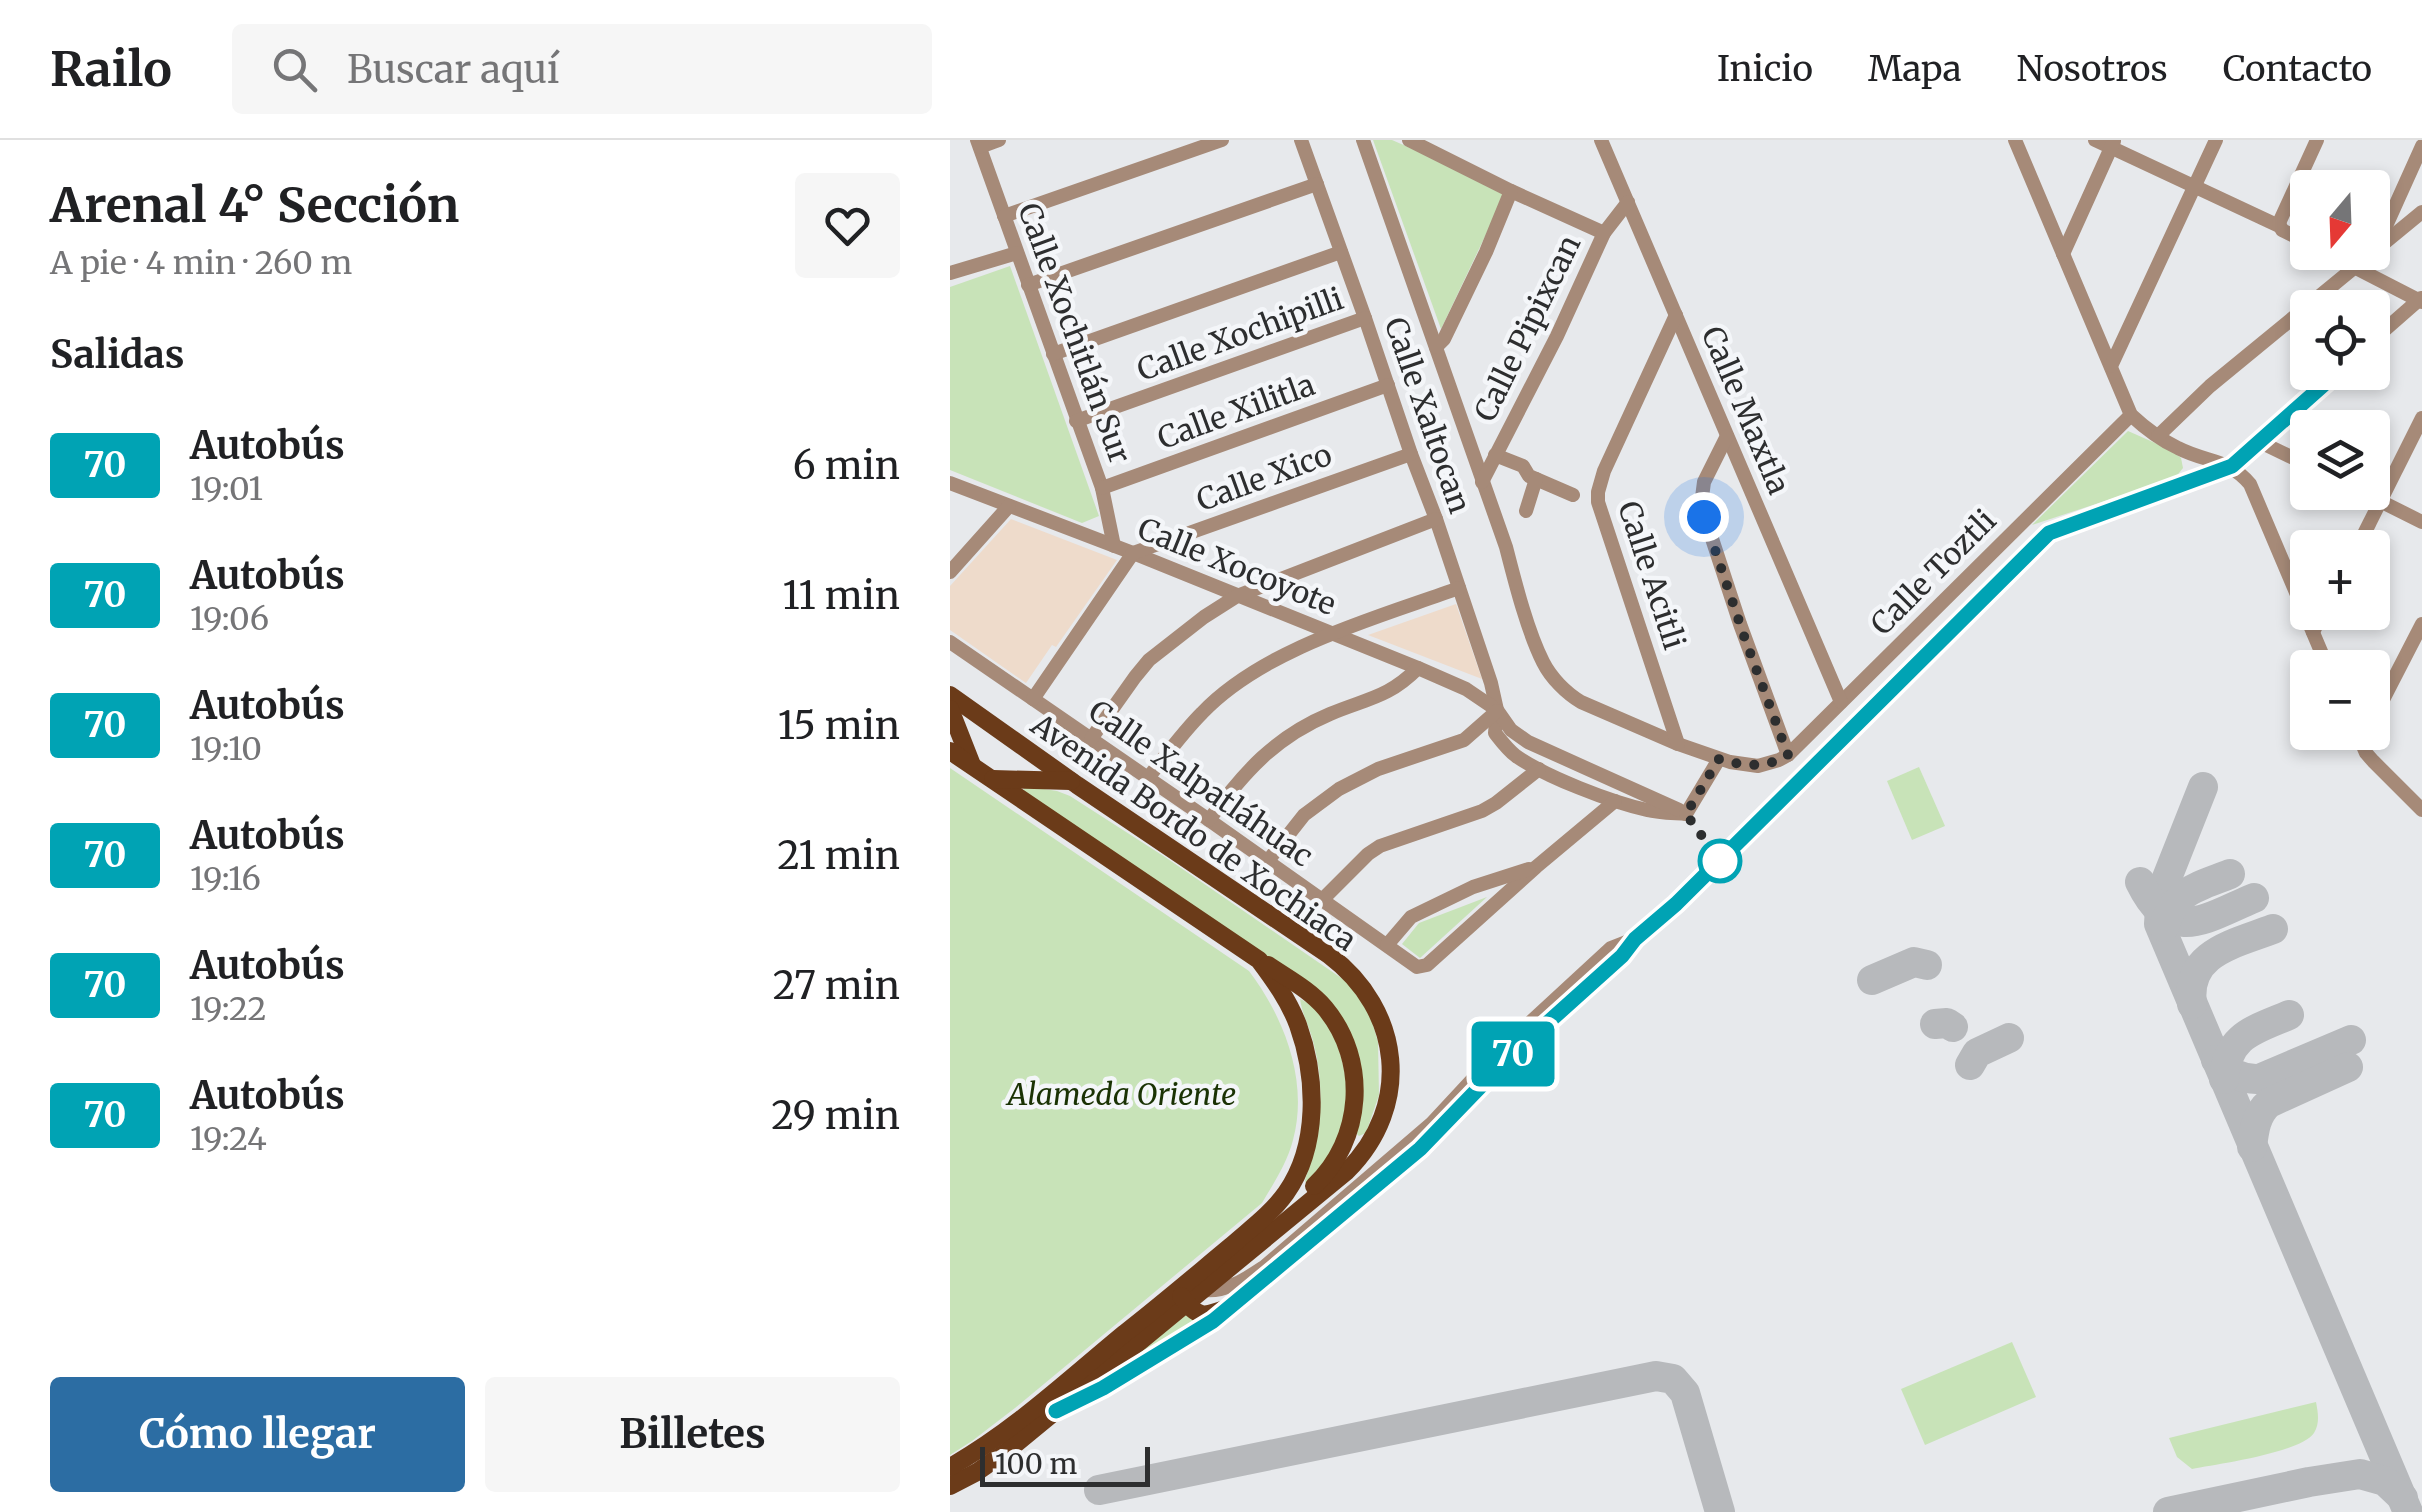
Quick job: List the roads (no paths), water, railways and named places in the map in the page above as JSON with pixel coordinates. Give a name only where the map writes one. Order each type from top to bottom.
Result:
[{"type":"main road","name":"Avenida Bordo de Xochiaca","points":[[950,695],[1328,955],[1360,983],[1382,1021],[1390,1059],[1390,1091],[1385,1112],[1367,1147],[1347,1171],[1252,1252],[1199,1284]]},
{"type":"main road","points":[[950,709],[972,766]]},
{"type":"main road","points":[[950,751],[1300,986],[1324,1006],[1344,1041],[1355,1082],[1348,1137],[1339,1157],[1320,1180],[1271,1212]]},
{"type":"main road","points":[[992,778],[1072,781]]},
{"type":"main road","points":[[950,1486],[993,1461],[1056,1411],[1199,1284],[1271,1212],[1297,1176],[1306,1153],[1312,1112],[1306,1053],[1297,1023],[1259,960]]},
{"type":"main road","points":[[1348,1137],[1367,1147]]},
{"type":"main road","points":[[1252,1252],[1252,1261],[1264,1267]]},
{"type":"main road","points":[[1182,1298],[1193,1311],[1204,1316],[1230,1307]]},
{"type":"main road","points":[[950,1468],[1182,1298]]},
{"type":"street","points":[[979,143],[999,140]]},
{"type":"street","points":[[1004,216],[1222,140]]},
{"type":"street","name":"Calle Xaltocan","points":[[1301,140],[1460,588],[1497,710]]},
{"type":"street","name":"Calle Xaltocan","points":[[1363,140],[1542,661],[1568,693],[1597,711],[1678,744]]},
{"type":"street","points":[[1409,140],[1604,233]]},
{"type":"street","name":"Calle Maxtla","points":[[1601,140],[1841,702]]},
{"type":"street","points":[[2015,140],[2131,416],[2158,436],[2199,457],[2232,466],[2250,484],[2320,650]]},
{"type":"street","points":[[2095,140],[2112,144],[2194,186],[2280,221]]},
{"type":"street","points":[[2110,366],[2216,140]]},
{"type":"street","points":[[2290,234],[2282,230],[2280,221],[2317,140]]},
{"type":"street","name":"Calle Xochitlán Sur","points":[[979,143],[1102,488],[1114,546]]},
{"type":"street","points":[[2062,254],[2112,144]]},
{"type":"street","points":[[2390,217],[2422,146]]},
{"type":"street","points":[[1028,286],[1317,184]]},
{"type":"street","points":[[1436,348],[1486,252],[1510,191]]},
{"type":"street","name":"Calle Pipixcan","points":[[1482,482],[1558,336],[1604,233],[1628,202]]},
{"type":"street","points":[[2390,239],[2422,212]]},
{"type":"street","points":[[1054,354],[1341,252]]},
{"type":"street","points":[[950,274],[1016,253]]},
{"type":"street","points":[[2158,436],[2210,386],[2352,270]]},
{"type":"street","points":[[2358,270],[2421,300],[2390,326]]},
{"type":"street","name":"Calle Acitli","points":[[1676,315],[1604,471],[1598,502],[1678,744]]},
{"type":"street","name":"Calle Xochipilli","points":[[1076,421],[1365,318]]},
{"type":"street","name":"Calle Xilitla","points":[[1102,488],[1388,386]]},
{"type":"street","points":[[1056,1411],[1103,1388],[1196,1332],[1420,1149],[1504,1062],[1850,741],[2049,533],[2232,466],[2318,390]]},
{"type":"street","name":"Calle Toztli","points":[[1719,759],[1745,766],[1770,763],[1788,755],[2131,416]]},
{"type":"street","points":[[2390,482],[2422,418]]},
{"type":"street","points":[[1728,436],[1704,482],[1701,504],[1788,755]]},
{"type":"street","points":[[2260,442],[2290,456]]},
{"type":"street","name":"Calle Xico","points":[[1133,553],[1411,454]]},
{"type":"street","points":[[1494,455],[1523,466],[1529,476],[1573,495]]},
{"type":"street","points":[[1526,511],[1536,479]]},
{"type":"street","name":"Calle Xocoyote","points":[[950,483],[1466,689],[1497,710],[1511,730],[1528,742],[1686,814]]},
{"type":"street","points":[[950,572],[1010,506]]},
{"type":"street","points":[[2390,507],[2422,522]]},
{"type":"street","points":[[1091,739],[1150,660],[1204,616],[1237,596],[1436,519]]},
{"type":"street","points":[[1033,699],[1133,553]]},
{"type":"street","points":[[1147,779],[1202,712],[1275,660],[1332,634],[1460,588]]},
{"type":"street","points":[[2390,686],[2422,624]]},
{"type":"street","name":"Calle Xalpatláhuac","points":[[950,642],[1210,820],[1413,966],[1427,965],[1536,866]]},
{"type":"street","points":[[1210,820],[1258,759],[1292,734],[1386,694],[1418,668]]},
{"type":"street","points":[[1497,710],[1495,733],[1516,756],[1615,801],[1650,811],[1686,814],[1719,759],[1678,744]]},
{"type":"street","points":[[1267,862],[1304,815],[1339,789],[1389,765],[1464,740],[1497,710]]},
{"type":"street","points":[[2368,750],[2373,761],[2422,810]]},
{"type":"street","points":[[1322,900],[1380,846],[1482,812],[1539,769]]},
{"type":"street","points":[[1387,945],[1411,917],[1473,887],[1536,866],[1615,801]]},
{"type":"street","points":[[1199,1284],[1224,1288],[1264,1267],[1432,1123],[1497,1054],[1611,948],[1635,939]]},
{"type":"park label","name":"Alameda Oriente","points":[[1122,1094]]}]
